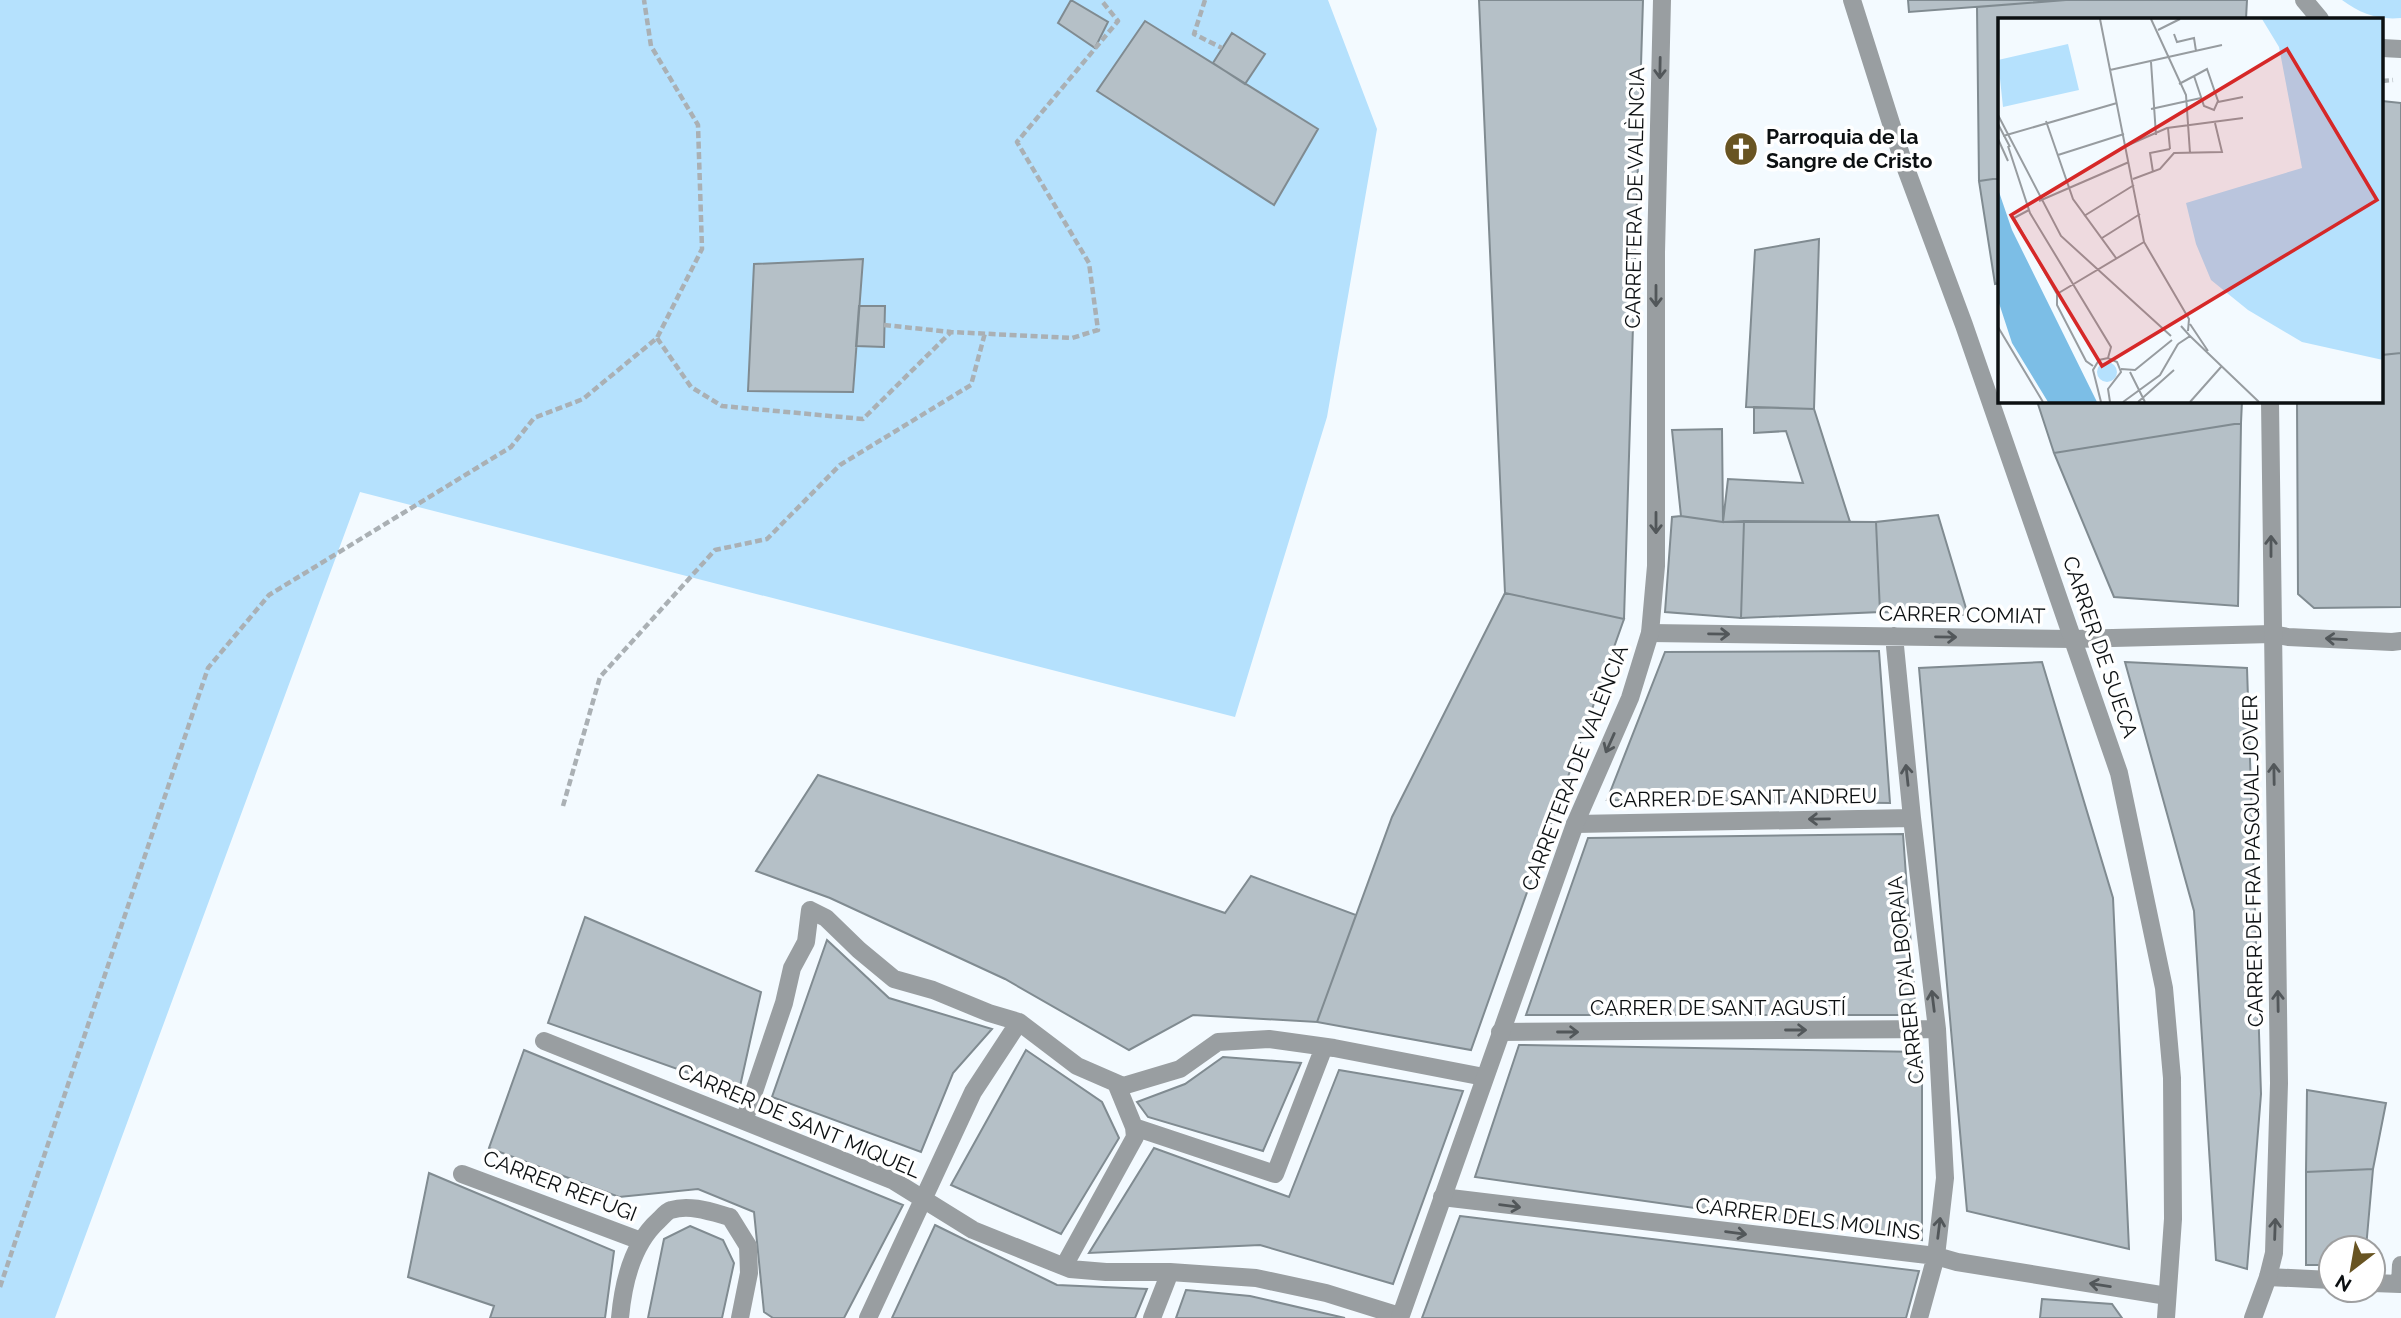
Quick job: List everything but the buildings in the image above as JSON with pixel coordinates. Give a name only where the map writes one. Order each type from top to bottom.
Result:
[{"type":"street","name":"CARRETERA DE VALÈNCIA","points":[[1400,1317],[1575,824],[1630,698],[1650,633],[1656,566],[1656,252],[1662,0]]},
{"type":"street","name":"CARRER DE SUECA","points":[[1844,0],[1855,6],[1902,158],[1964,325],[2119,773],[2164,988],[2172,1078],[2173,1219],[2166,1318]]},
{"type":"street","points":[[2305,0],[2312,13],[2319,18]]},
{"type":"street","name":"CARRER DE FRA PASQUAL JOVER","points":[[2253,1318],[2269,1277],[2274,1253],[2279,1083],[2270,402]]},
{"type":"street","name":"CARRER COMIAT","points":[[1650,633],[2073,639],[2272,634],[2401,641]]},
{"type":"street","name":"CARRER D'ALBORAIA","points":[[1894,636],[1937,1029],[1945,1178],[1936,1256],[1919,1318]]},
{"type":"street","name":"CARRER DE SANT ANDREU","points":[[1575,824],[1912,818]]},
{"type":"street","points":[[744,1121],[784,1003],[792,968],[806,942],[810,910],[826,918],[894,979],[933,990],[1019,1022],[1077,1066],[1122,1086],[1180,1069],[1218,1042],[1269,1039],[1484,1077]]},
{"type":"street","points":[[868,1318],[973,1092],[1019,1022]]},
{"type":"street","name":"CARRER DE SANT AGUSTÍ","points":[[1500,1032],[1937,1029]]},
{"type":"street","name":"CARRER DE SANT MIQUEL","points":[[544,1041],[894,1181],[924,1197],[973,1230],[1070,1269],[1256,1278],[1326,1293],[1400,1317]]},
{"type":"street","points":[[1134,1127],[1275,1174],[1324,1047]]},
{"type":"street","points":[[1064,1266],[1135,1137],[1134,1127],[1116,1083]]},
{"type":"street","name":"CARRER REFUGI","points":[[462,1174],[641,1241]]},
{"type":"street","name":"CARRER DELS MOLINS","points":[[1442,1197],[1936,1256],[1957,1262],[2167,1296]]},
{"type":"street","points":[[620,1318],[622,1290],[647,1230],[670,1210],[702,1209],[730,1217],[748,1246],[749,1273],[740,1318]]},
{"type":"street","points":[[2387,1284],[2400,1284],[2401,1265]]},
{"type":"street","points":[[1152,1318],[1170,1272]]},
{"type":"street","points":[[2269,1277],[2317,1279]]},
{"type":"path","points":[[0,1287],[208,668],[269,595],[511,447],[534,418],[583,399],[657,338],[702,249],[698,125],[651,46],[644,0]]},
{"type":"path","points":[[884,325],[951,332],[1072,338],[1098,330],[1089,263],[1017,142],[1118,21],[1101,0]]},
{"type":"path","points":[[1205,0],[1194,34],[1222,48]]},
{"type":"path","points":[[657,338],[691,387],[722,406],[863,419],[951,332]]},
{"type":"path","points":[[563,806],[600,677],[715,550],[767,539],[840,465],[971,386],[985,334]]},
{"type":"shaded area","points":[[0,0],[1328,0],[1377,129],[1327,417],[1235,717],[360,492],[55,1318],[0,1318]]},
{"type":"shaded area","points":[[2342,0],[2401,0],[2401,18],[2370,15]]},
{"type":"place","name":"Parroquia de la Sangre de Cristo","points":[[1741,149]]}]
